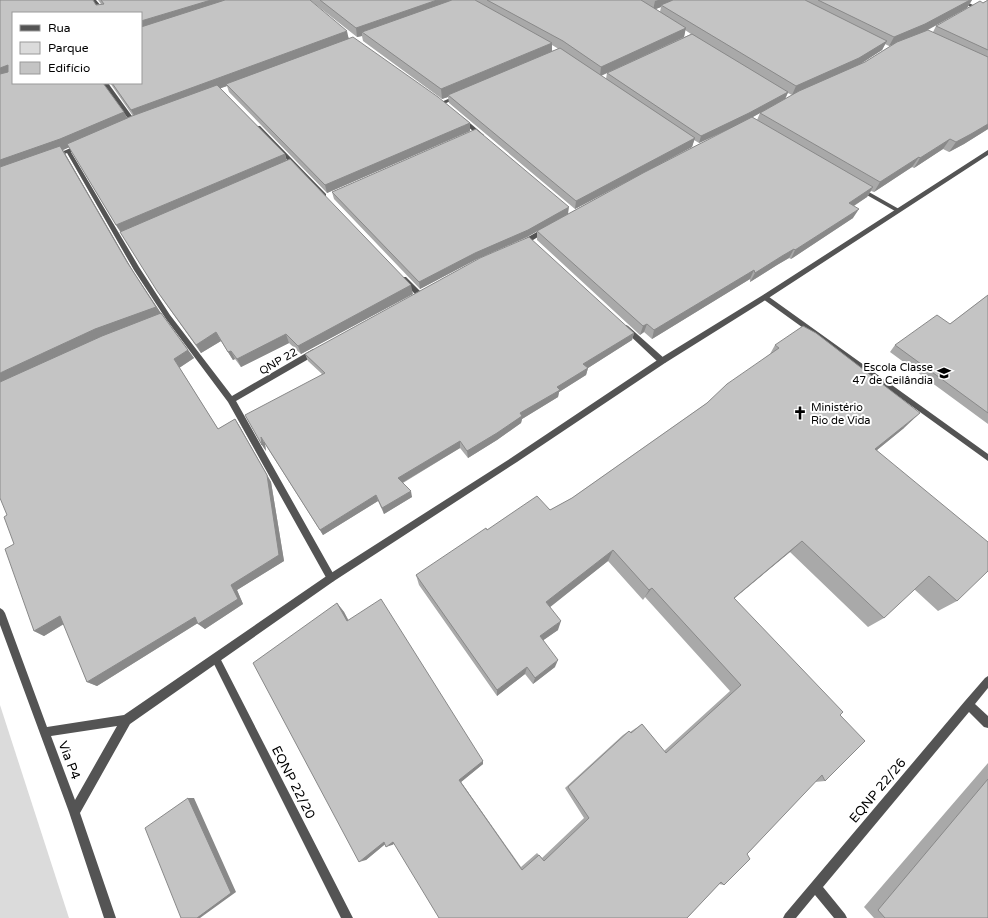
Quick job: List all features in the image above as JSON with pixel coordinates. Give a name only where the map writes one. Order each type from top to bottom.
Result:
[{"type":"street","points":[[94,0],[104,12]]},
{"type":"street","points":[[959,0],[975,7]]},
{"type":"street","points":[[968,11],[981,3]]},
{"type":"street","points":[[106,84],[134,123]]},
{"type":"street","points":[[442,103],[468,92]]},
{"type":"street","points":[[436,99],[448,108]]},
{"type":"street","points":[[459,117],[488,141]]},
{"type":"street","points":[[128,126],[142,120]]},
{"type":"street","points":[[251,120],[327,198],[334,195]]},
{"type":"street","points":[[470,134],[476,132]]},
{"type":"street","points":[[46,159],[68,152],[88,143]]},
{"type":"street","points":[[68,152],[124,237],[136,268],[165,318],[231,400],[331,578]]},
{"type":"street","points":[[44,732],[126,720],[331,578],[514,460],[662,361],[765,297],[896,210],[988,152]]},
{"type":"street","points":[[287,167],[294,164]]},
{"type":"street","points":[[856,187],[896,210]]},
{"type":"street","points":[[517,246],[556,225]]},
{"type":"street","points":[[530,240],[535,245]]},
{"type":"street","points":[[398,274],[420,295]]},
{"type":"street","points":[[413,299],[426,292]]},
{"type":"street","points":[[765,297],[988,458]]},
{"type":"street","points":[[622,324],[662,361]]},
{"type":"street","name":"QNP 22","points":[[231,400],[323,347]]},
{"type":"street","name":"Via P4","points":[[0,613],[74,812],[110,918]]},
{"type":"street","name":"EQNP 22/20","points":[[216,659],[347,918]]},
{"type":"street","name":"EQNP 22/26","points":[[789,918],[988,681]]},
{"type":"street","points":[[968,704],[988,724]]},
{"type":"street","points":[[74,812],[126,720]]},
{"type":"street","points":[[815,886],[842,918]]},
{"type":"green space","points":[[0,705],[69,918],[0,918]]},
{"type":"building","points":[[0,0],[93,0],[96,5],[104,4],[101,0],[211,0],[142,21],[142,12],[12,12],[12,84],[104,84],[124,112],[60,139],[0,160],[0,74],[8,72],[8,65],[0,68]]},
{"type":"building","points":[[225,0],[310,0],[347,31],[131,110],[113,84],[142,84],[142,27]]},
{"type":"building","points":[[320,0],[437,0],[356,28]]},
{"type":"building","points":[[452,0],[475,0],[552,43],[441,89],[362,32]]},
{"type":"building","points":[[487,0],[641,0],[686,28],[601,67],[563,41]]},
{"type":"building","points":[[673,0],[805,0],[887,41],[859,58],[796,86],[661,5]]},
{"type":"building","points":[[818,0],[970,0],[925,24],[894,37]]},
{"type":"building","points":[[988,0],[988,50],[936,26],[980,1],[983,3]]},
{"type":"building","points":[[928,30],[988,57],[988,124],[956,142],[950,139],[880,182],[760,113],[799,91],[865,62],[897,42]]},
{"type":"building","points":[[692,34],[788,92],[701,136],[607,73]]},
{"type":"building","points":[[353,37],[438,97],[470,123],[325,185],[226,84]]},
{"type":"building","points":[[560,48],[695,138],[576,201],[448,95]]},
{"type":"building","points":[[217,85],[285,154],[116,225],[67,144],[132,116]]},
{"type":"building","points":[[752,117],[873,187],[849,203],[859,209],[795,250],[794,249],[755,273],[754,270],[654,330],[647,324],[643,326],[537,231],[643,173]]},
{"type":"building","points":[[476,129],[569,207],[528,230],[475,253],[419,282],[332,192]]},
{"type":"building","points":[[60,146],[127,262],[156,307],[95,329],[0,373],[0,167]]},
{"type":"building","points":[[290,159],[411,285],[298,346],[286,334],[237,359],[231,351],[228,352],[216,332],[196,345],[157,291],[120,232]]},
{"type":"building","points":[[529,237],[634,333],[583,364],[588,368],[557,387],[560,390],[520,413],[522,416],[497,433],[467,451],[460,441],[398,478],[411,491],[382,508],[376,495],[320,530],[261,437],[262,445],[245,415],[325,373],[305,354],[480,258]]},
{"type":"building","points":[[988,295],[988,413],[895,345],[937,315],[950,324]]},
{"type":"building","points":[[161,313],[188,350],[174,359],[218,429],[235,419],[267,475],[279,555],[231,585],[238,599],[198,624],[195,617],[87,682],[60,616],[34,631],[5,549],[14,544],[4,517],[7,515],[0,498],[0,382],[102,336]]},
{"type":"building","points":[[803,326],[816,333],[920,413],[875,449],[988,542],[988,571],[957,601],[929,576],[884,618],[802,541],[734,598],[843,712],[840,715],[865,741],[825,781],[822,775],[747,854],[750,859],[724,885],[721,882],[687,918],[439,918],[393,842],[386,847],[384,842],[359,862],[253,663],[337,603],[347,621],[381,599],[483,761],[459,780],[522,870],[539,855],[544,861],[589,818],[568,787],[629,731],[631,733],[642,724],[666,753],[741,685],[652,588],[649,590],[613,550],[546,602],[561,621],[540,636],[558,660],[535,678],[527,667],[497,690],[416,575],[537,496],[550,510],[572,498],[707,403],[727,384],[779,348],[775,345]]},
{"type":"building","points":[[988,779],[988,918],[885,918],[878,910]]},
{"type":"building","points":[[188,798],[231,893],[197,918],[181,918],[145,828]]},
{"type":"place","name":"Escola Classe 47 de Ceilândia","points":[[944,373]]},
{"type":"place","name":"Ministério Rio de Vida","points":[[800,413]]}]
